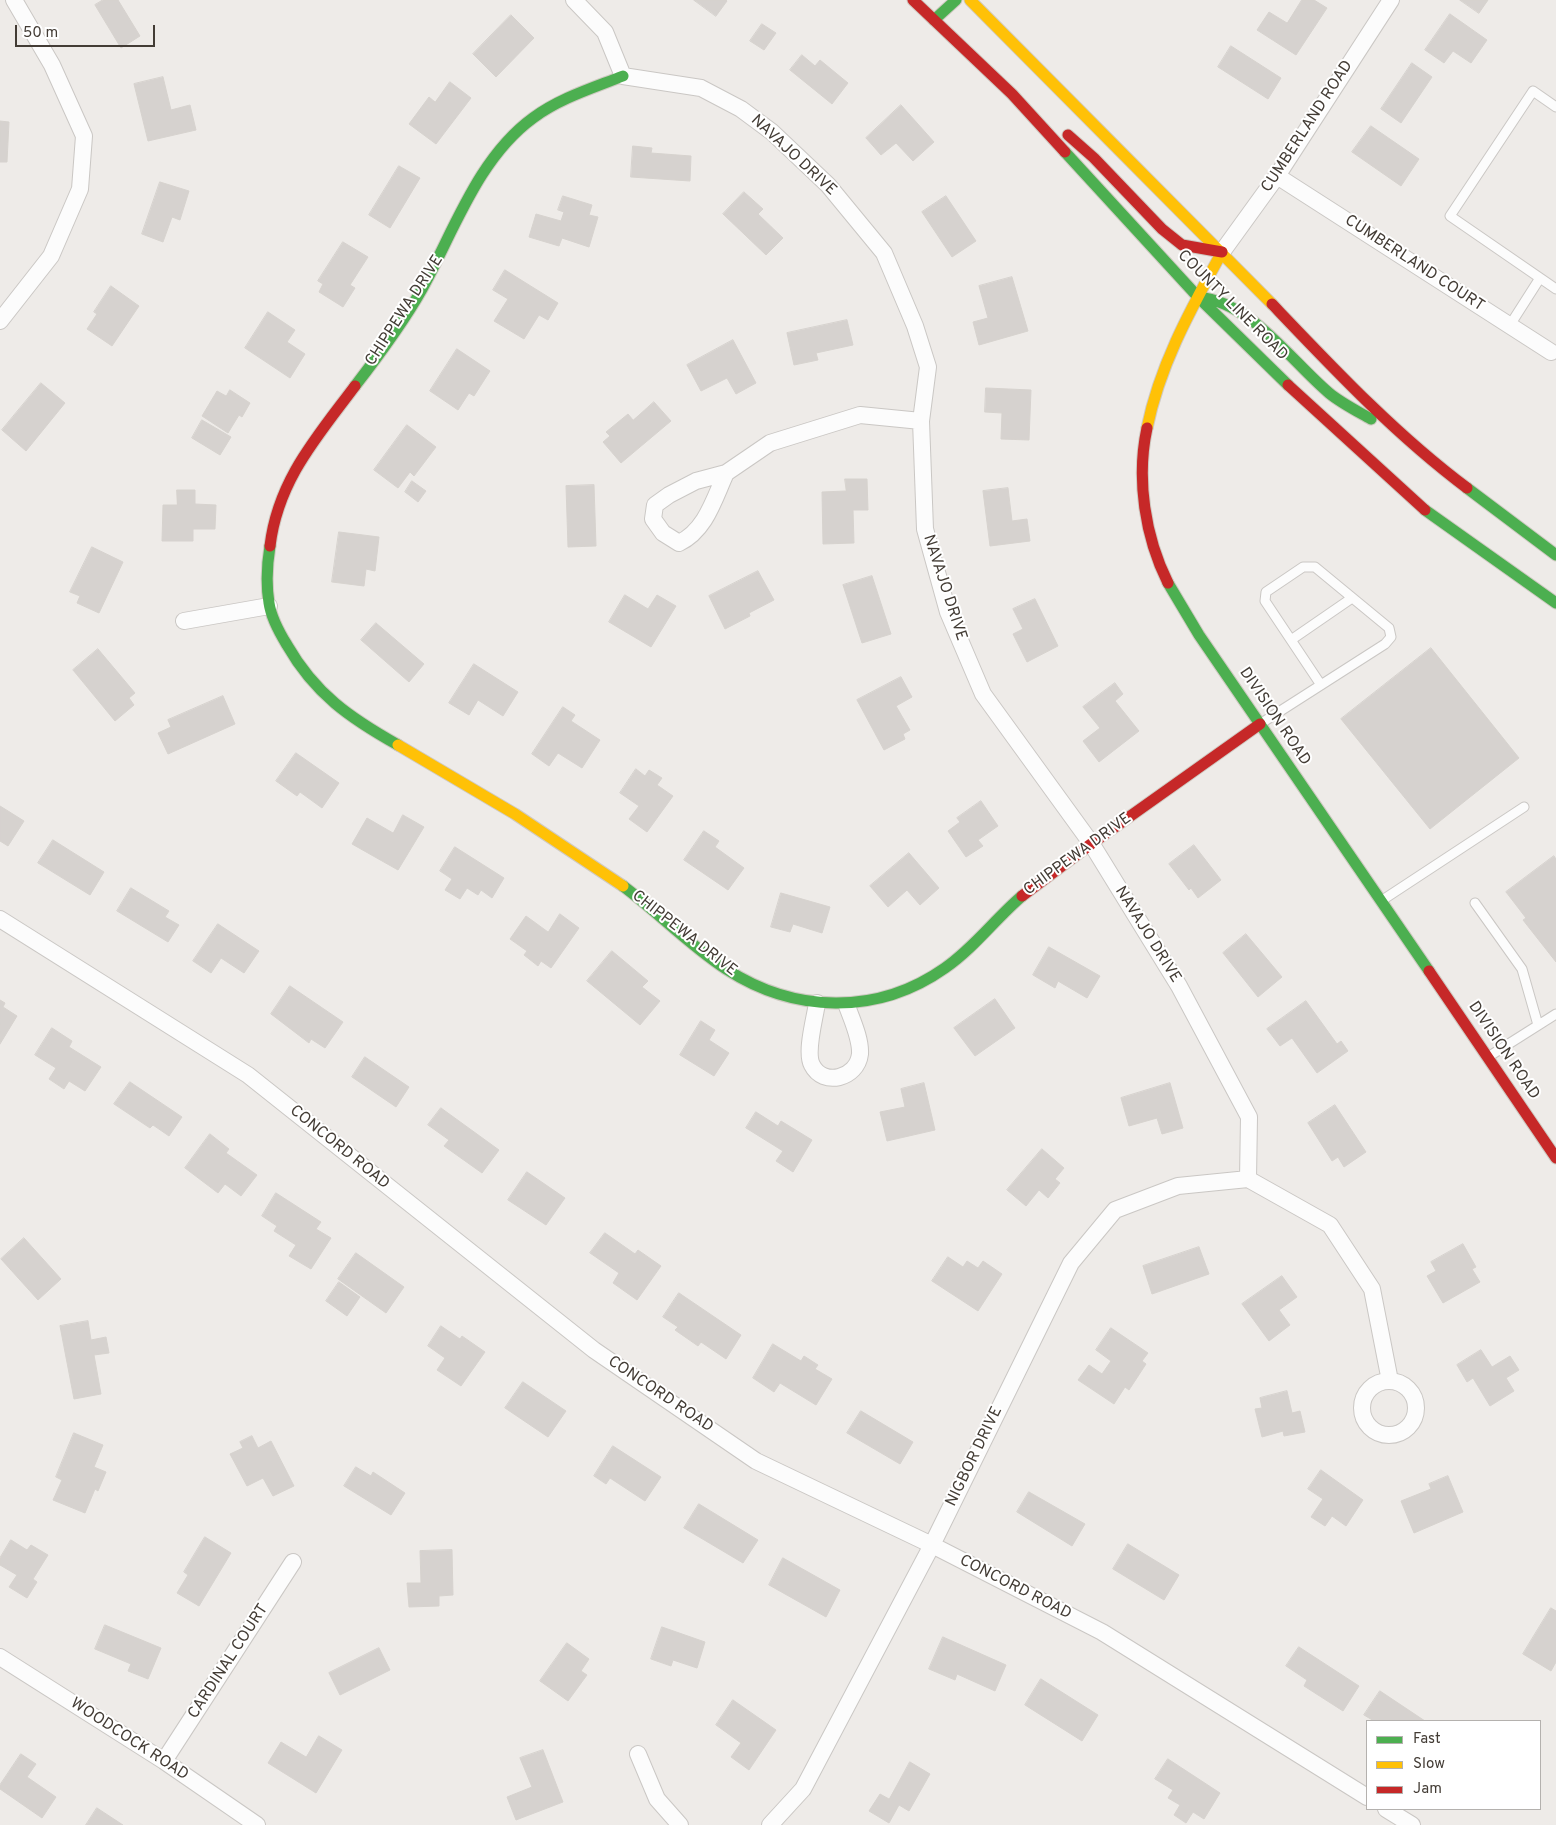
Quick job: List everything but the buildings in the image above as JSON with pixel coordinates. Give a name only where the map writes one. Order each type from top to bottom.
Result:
[{"type":"street","points":[[0,322],[51,256],[80,189],[84,136],[52,64],[14,0]]},
{"type":"street","points":[[574,0],[605,32],[623,76]]},
{"type":"street","name":"COUNTY LINE ROAD","points":[[913,0],[1012,94],[1198,297],[1327,423],[1424,510],[1464,541],[1556,603]]},
{"type":"street","points":[[934,20],[956,0]]},
{"type":"street","name":"COUNTY LINE ROAD","points":[[970,0],[1004,32],[1146,180],[1222,252],[1361,397],[1415,446],[1556,555]]},
{"type":"street","name":"CUMBERLAND ROAD","points":[[1222,252],[1277,176],[1391,0]]},
{"type":"street","name":"NAVAJO DRIVE","points":[[623,76],[701,88],[733,105],[772,132],[828,184],[884,253],[915,326],[928,367],[921,421],[925,529],[948,612],[983,694],[1091,843],[1179,986],[1249,1117],[1248,1179]]},
{"type":"street","name":"CHIPPEWA DRIVE","points":[[623,76],[545,111],[525,124],[496,156],[410,310],[381,352],[318,435],[278,504],[270,541],[270,606],[302,670],[321,693],[349,715],[489,797],[623,886],[730,973],[767,991],[817,1003],[847,1006],[909,991],[939,975],[964,955],[1016,900],[1091,843],[1260,724]]},
{"type":"street","points":[[1012,94],[1061,130],[1094,158],[1162,229],[1182,246],[1222,252]]},
{"type":"street","name":"CUMBERLAND COURT","points":[[1277,176],[1551,352]]},
{"type":"street","name":"DIVISION ROAD","points":[[1222,252],[1179,330],[1155,390],[1148,417],[1143,444],[1141,474],[1146,518],[1155,554],[1173,593],[1556,1158]]},
{"type":"street","points":[[1198,297],[1215,298],[1232,305],[1258,324],[1330,394],[1415,446]]},
{"type":"street","points":[[726,473],[702,526],[689,538],[679,543],[663,533],[653,519],[656,505],[669,495],[696,481],[726,473],[770,442],[860,416],[921,421]]},
{"type":"street","points":[[184,621],[270,606]]},
{"type":"street","name":"CONCORD ROAD","points":[[0,919],[248,1075],[594,1350],[756,1461],[932,1545],[1102,1632],[1366,1796]]},
{"type":"street","points":[[817,1003],[809,1053],[812,1065],[821,1075],[834,1078],[852,1073],[858,1064],[860,1052],[847,1006]]},
{"type":"street","points":[[1248,1179],[1330,1225],[1372,1289],[1390,1381]]},
{"type":"street","name":"NIGBOR DRIVE","points":[[770,1825],[803,1789],[932,1545],[1071,1263],[1115,1210],[1178,1186],[1248,1179]]},
{"type":"street","name":"CARDINAL COURT","points":[[164,1761],[293,1562]]},
{"type":"street","name":"WOODCOCK ROAD","points":[[0,1657],[164,1761],[257,1825]]},
{"type":"street","points":[[638,1754],[657,1799],[680,1825]]},
{"type":"street","points":[[1388,1810],[1412,1825]]},
{"type":"lane","points":[[1556,107],[1533,91],[1450,216],[1556,288]]},
{"type":"lane","points":[[1510,325],[1540,278]]},
{"type":"lane","points":[[1260,724],[1321,685],[1385,644],[1392,637],[1388,628],[1315,567],[1303,567],[1266,592],[1265,601],[1321,685]]},
{"type":"lane","points":[[1291,640],[1352,598]]},
{"type":"lane","points":[[1381,901],[1524,808]]},
{"type":"lane","points":[[1475,902],[1522,969],[1538,1025]]},
{"type":"lane","points":[[1488,1058],[1556,1014]]},
{"type":"traffic: fast","points":[[934,20],[956,0]]},
{"type":"traffic: fast","points":[[355,386],[415,302],[469,197],[497,153],[514,134],[543,111],[577,94],[623,76]]},
{"type":"traffic: fast","points":[[1065,152],[1198,297],[1288,385]]},
{"type":"traffic: fast","points":[[1198,297],[1217,301],[1235,309],[1269,334],[1329,393],[1371,419]]},
{"type":"traffic: fast","points":[[1467,488],[1556,555]]},
{"type":"traffic: fast","points":[[1425,510],[1556,603]]},
{"type":"traffic: fast","points":[[270,546],[267,581],[270,608],[278,630],[298,662],[309,678],[335,703],[364,725],[398,745]]},
{"type":"traffic: fast","points":[[1168,583],[1199,635],[1429,971]]},
{"type":"traffic: fast","points":[[623,886],[712,960],[752,984],[779,994],[807,1001],[836,1003],[864,1001],[892,995],[919,984],[956,960],[1022,896]]},
{"type":"traffic: slow","points":[[970,0],[1272,304]]},
{"type":"traffic: slow","points":[[1147,428],[1168,359],[1188,316],[1222,252]]},
{"type":"traffic: slow","points":[[398,745],[515,814],[623,886]]},
{"type":"traffic: jam","points":[[913,0],[1012,94],[1065,152]]},
{"type":"traffic: jam","points":[[1068,135],[1094,158],[1162,229],[1182,245],[1222,252]]},
{"type":"traffic: jam","points":[[1272,304],[1342,377],[1390,423],[1467,488]]},
{"type":"traffic: jam","points":[[1288,385],[1425,510]]},
{"type":"traffic: jam","points":[[270,546],[274,522],[290,480],[301,460],[355,386]]},
{"type":"traffic: jam","points":[[1147,428],[1142,467],[1145,507],[1153,547],[1168,583]]},
{"type":"traffic: jam","points":[[1022,896],[1091,844],[1260,724]]},
{"type":"traffic: jam","points":[[1429,971],[1556,1158]]}]
